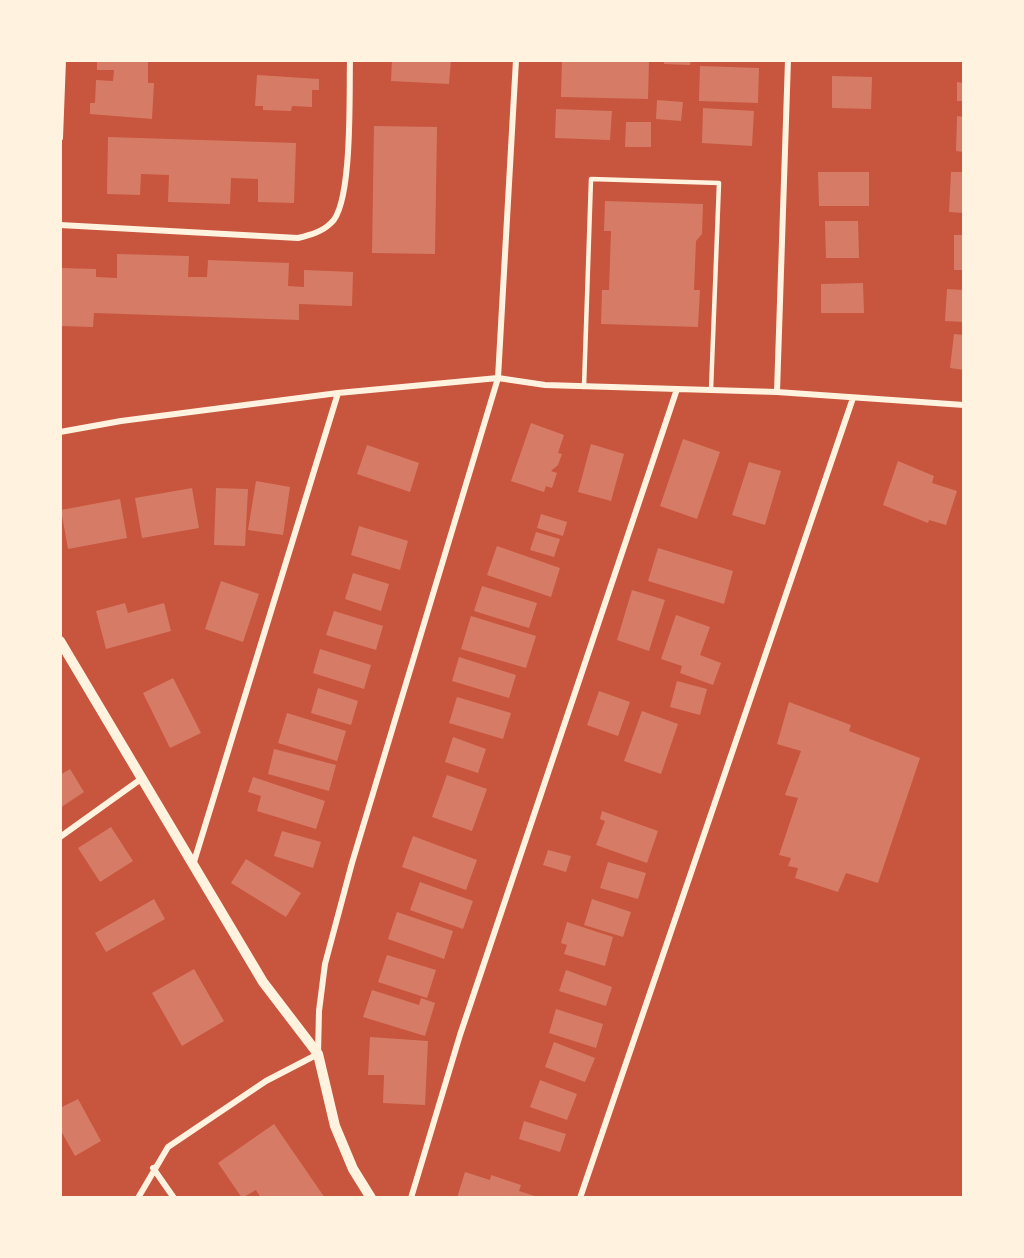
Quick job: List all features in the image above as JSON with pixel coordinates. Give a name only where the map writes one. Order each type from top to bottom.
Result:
[{"type":"street","points":[[60,138],[63,60]]},
{"type":"street","points":[[60,225],[298,238],[316,234],[333,223],[345,194],[350,60]]},
{"type":"street","points":[[371,1198],[353,1169],[336,1126],[318,1054],[319,1011],[325,964],[352,862],[498,378],[516,60]]},
{"type":"street","points":[[777,392],[788,60]]},
{"type":"street","points":[[60,432],[121,421],[339,393],[498,378],[584,387],[777,392],[964,405]]},
{"type":"street","points":[[411,1198],[460,1035],[677,389]]},
{"type":"street","points":[[193,865],[339,393]]},
{"type":"street","points":[[580,1198],[853,398]]},
{"type":"street","points":[[60,641],[263,982],[318,1054]]},
{"type":"street","points":[[60,837],[141,779]]},
{"type":"street","points":[[138,1198],[153,1168],[168,1147],[266,1081],[318,1054]]},
{"type":"street","points":[[153,1168],[174,1198]]},
{"type":"lane","points":[[584,387],[591,179],[696,182],[719,183],[711,391]]},
{"type":"building","points":[[97,60],[148,60],[148,83],[154,83],[152,119],[90,114],[90,103],[95,103],[96,80],[113,81],[114,70],[97,70]]},
{"type":"building","points":[[392,60],[451,60],[449,84],[391,81]]},
{"type":"building","points":[[562,60],[649,60],[648,99],[561,97]]},
{"type":"building","points":[[664,60],[691,60],[690,65],[664,64]]},
{"type":"building","points":[[700,66],[759,68],[758,103],[699,101]]},
{"type":"building","points":[[257,75],[319,79],[319,90],[312,90],[312,107],[292,106],[291,111],[263,110],[263,106],[255,106]]},
{"type":"building","points":[[832,76],[872,77],[871,109],[832,108]]},
{"type":"building","points":[[957,82],[964,83],[964,101],[957,101]]},
{"type":"building","points":[[657,100],[683,102],[681,121],[656,119]]},
{"type":"building","points":[[703,108],[754,111],[752,146],[702,143]]},
{"type":"building","points":[[556,109],[612,111],[610,140],[555,138]]},
{"type":"building","points":[[957,116],[964,117],[964,152],[956,151]]},
{"type":"building","points":[[626,122],[651,122],[651,147],[625,147]]},
{"type":"building","points":[[374,126],[437,127],[435,254],[372,253]]},
{"type":"building","points":[[108,137],[296,143],[294,203],[258,202],[258,179],[231,178],[230,204],[168,202],[169,175],[141,174],[140,195],[107,194]]},
{"type":"building","points":[[818,172],[869,172],[869,206],[819,206]]},
{"type":"building","points":[[951,172],[964,172],[964,213],[949,212]]},
{"type":"building","points":[[605,201],[703,204],[702,234],[696,241],[694,290],[700,290],[698,327],[601,324],[602,290],[609,290],[611,231],[604,231]]},
{"type":"building","points":[[825,221],[858,221],[859,258],[826,258]]},
{"type":"building","points":[[954,235],[964,235],[964,270],[954,270]]},
{"type":"building","points":[[117,254],[189,256],[188,277],[207,277],[208,260],[289,263],[288,286],[304,287],[304,270],[353,272],[352,306],[299,304],[299,320],[94,313],[93,327],[60,326],[60,268],[96,269],[96,277],[117,278]]},
{"type":"building","points":[[863,283],[864,313],[821,313],[821,284]]},
{"type":"building","points":[[947,289],[964,290],[964,322],[945,321]]},
{"type":"building","points":[[954,334],[964,335],[964,370],[950,368]]},
{"type":"building","points":[[531,423],[564,435],[558,453],[562,454],[558,465],[551,471],[557,473],[552,488],[546,486],[544,492],[511,481]]},
{"type":"building","points":[[683,439],[720,452],[697,519],[660,506]]},
{"type":"building","points":[[591,444],[624,454],[611,501],[578,492]]},
{"type":"building","points":[[367,445],[419,463],[410,492],[357,474]]},
{"type":"building","points":[[898,461],[934,476],[932,483],[957,491],[946,525],[929,520],[928,523],[883,505]]},
{"type":"building","points":[[749,462],[781,471],[765,525],[732,515]]},
{"type":"building","points":[[256,481],[290,487],[283,535],[248,530]]},
{"type":"building","points":[[192,488],[199,528],[142,538],[135,498]]},
{"type":"building","points":[[216,488],[248,489],[245,546],[214,545]]},
{"type":"building","points":[[120,499],[127,538],[68,549],[61,510]]},
{"type":"building","points":[[541,514],[567,522],[563,536],[537,528]]},
{"type":"building","points":[[359,526],[408,541],[400,570],[351,555]]},
{"type":"building","points":[[536,532],[560,539],[554,557],[530,550]]},
{"type":"building","points":[[497,546],[560,568],[551,597],[487,575]]},
{"type":"building","points":[[658,548],[733,571],[724,604],[648,581]]},
{"type":"building","points":[[353,573],[389,584],[381,611],[345,599]]},
{"type":"building","points":[[221,581],[259,594],[243,642],[205,629]]},
{"type":"building","points":[[482,586],[537,603],[529,628],[474,611]]},
{"type":"building","points":[[632,590],[665,600],[649,651],[617,640]]},
{"type":"building","points":[[125,603],[128,613],[164,603],[171,631],[106,649],[96,611]]},
{"type":"building","points":[[334,611],[383,626],[376,650],[326,635]]},
{"type":"building","points":[[676,615],[710,627],[700,655],[721,663],[713,685],[680,673],[682,666],[661,659]]},
{"type":"building","points":[[471,616],[536,636],[526,668],[461,649]]},
{"type":"building","points":[[320,649],[371,665],[364,689],[313,673]]},
{"type":"building","points":[[459,657],[516,675],[509,698],[452,681]]},
{"type":"building","points":[[173,678],[201,733],[170,748],[143,693]]},
{"type":"building","points":[[677,681],[707,689],[700,715],[670,707]]},
{"type":"building","points":[[318,688],[358,701],[351,725],[311,713]]},
{"type":"building","points":[[599,691],[630,702],[618,736],[587,725]]},
{"type":"building","points":[[457,697],[511,713],[503,739],[449,723]]},
{"type":"building","points":[[789,702],[851,725],[849,731],[920,758],[878,883],[846,873],[838,892],[795,878],[798,868],[788,866],[791,858],[779,855],[798,798],[785,795],[801,751],[777,744]]},
{"type":"building","points":[[642,711],[678,724],[661,774],[624,761]]},
{"type":"building","points":[[287,713],[346,731],[337,761],[278,743]]},
{"type":"building","points":[[453,737],[486,749],[478,773],[445,762]]},
{"type":"building","points":[[274,749],[336,765],[329,791],[268,774]]},
{"type":"building","points":[[70,769],[84,792],[60,808],[60,775]]},
{"type":"building","points":[[447,775],[487,789],[472,831],[432,817]]},
{"type":"building","points":[[253,777],[325,801],[316,829],[257,811],[261,796],[248,792]]},
{"type":"building","points":[[602,811],[658,831],[647,863],[596,845],[605,821],[600,819]]},
{"type":"building","points":[[111,827],[133,861],[100,882],[78,848]]},
{"type":"building","points":[[282,831],[321,842],[313,868],[274,856]]},
{"type":"building","points":[[413,836],[477,860],[466,890],[402,867]]},
{"type":"building","points":[[548,850],[571,856],[566,872],[543,865]]},
{"type":"building","points":[[246,859],[301,893],[286,917],[231,883]]},
{"type":"building","points":[[608,862],[646,873],[638,899],[600,888]]},
{"type":"building","points":[[420,882],[473,901],[463,929],[410,910]]},
{"type":"building","points":[[154,899],[165,919],[106,952],[95,933]]},
{"type":"building","points":[[592,899],[631,912],[623,937],[584,925]]},
{"type":"building","points":[[397,912],[453,931],[444,959],[388,939]]},
{"type":"building","points":[[567,922],[613,937],[605,966],[564,954],[567,945],[561,943]]},
{"type":"building","points":[[387,955],[436,970],[427,998],[378,982]]},
{"type":"building","points":[[194,969],[224,1021],[182,1046],[152,993]]},
{"type":"building","points":[[566,970],[612,987],[606,1006],[559,991]]},
{"type":"building","points":[[372,990],[419,1005],[421,998],[435,1003],[425,1036],[363,1017]]},
{"type":"building","points":[[556,1009],[603,1024],[596,1048],[549,1033]]},
{"type":"building","points":[[370,1037],[428,1041],[425,1105],[383,1103],[384,1075],[368,1075]]},
{"type":"building","points":[[554,1042],[595,1058],[585,1082],[545,1067]]},
{"type":"building","points":[[540,1080],[577,1094],[567,1120],[530,1107]]},
{"type":"building","points":[[78,1099],[101,1141],[75,1156],[60,1129],[60,1108]]},
{"type":"building","points":[[524,1121],[566,1134],[560,1152],[519,1139]]},
{"type":"building","points":[[274,1124],[325,1198],[261,1198],[256,1190],[242,1198],[218,1163]]},
{"type":"building","points":[[465,1172],[490,1180],[491,1175],[521,1185],[519,1191],[541,1198],[457,1198]]}]
